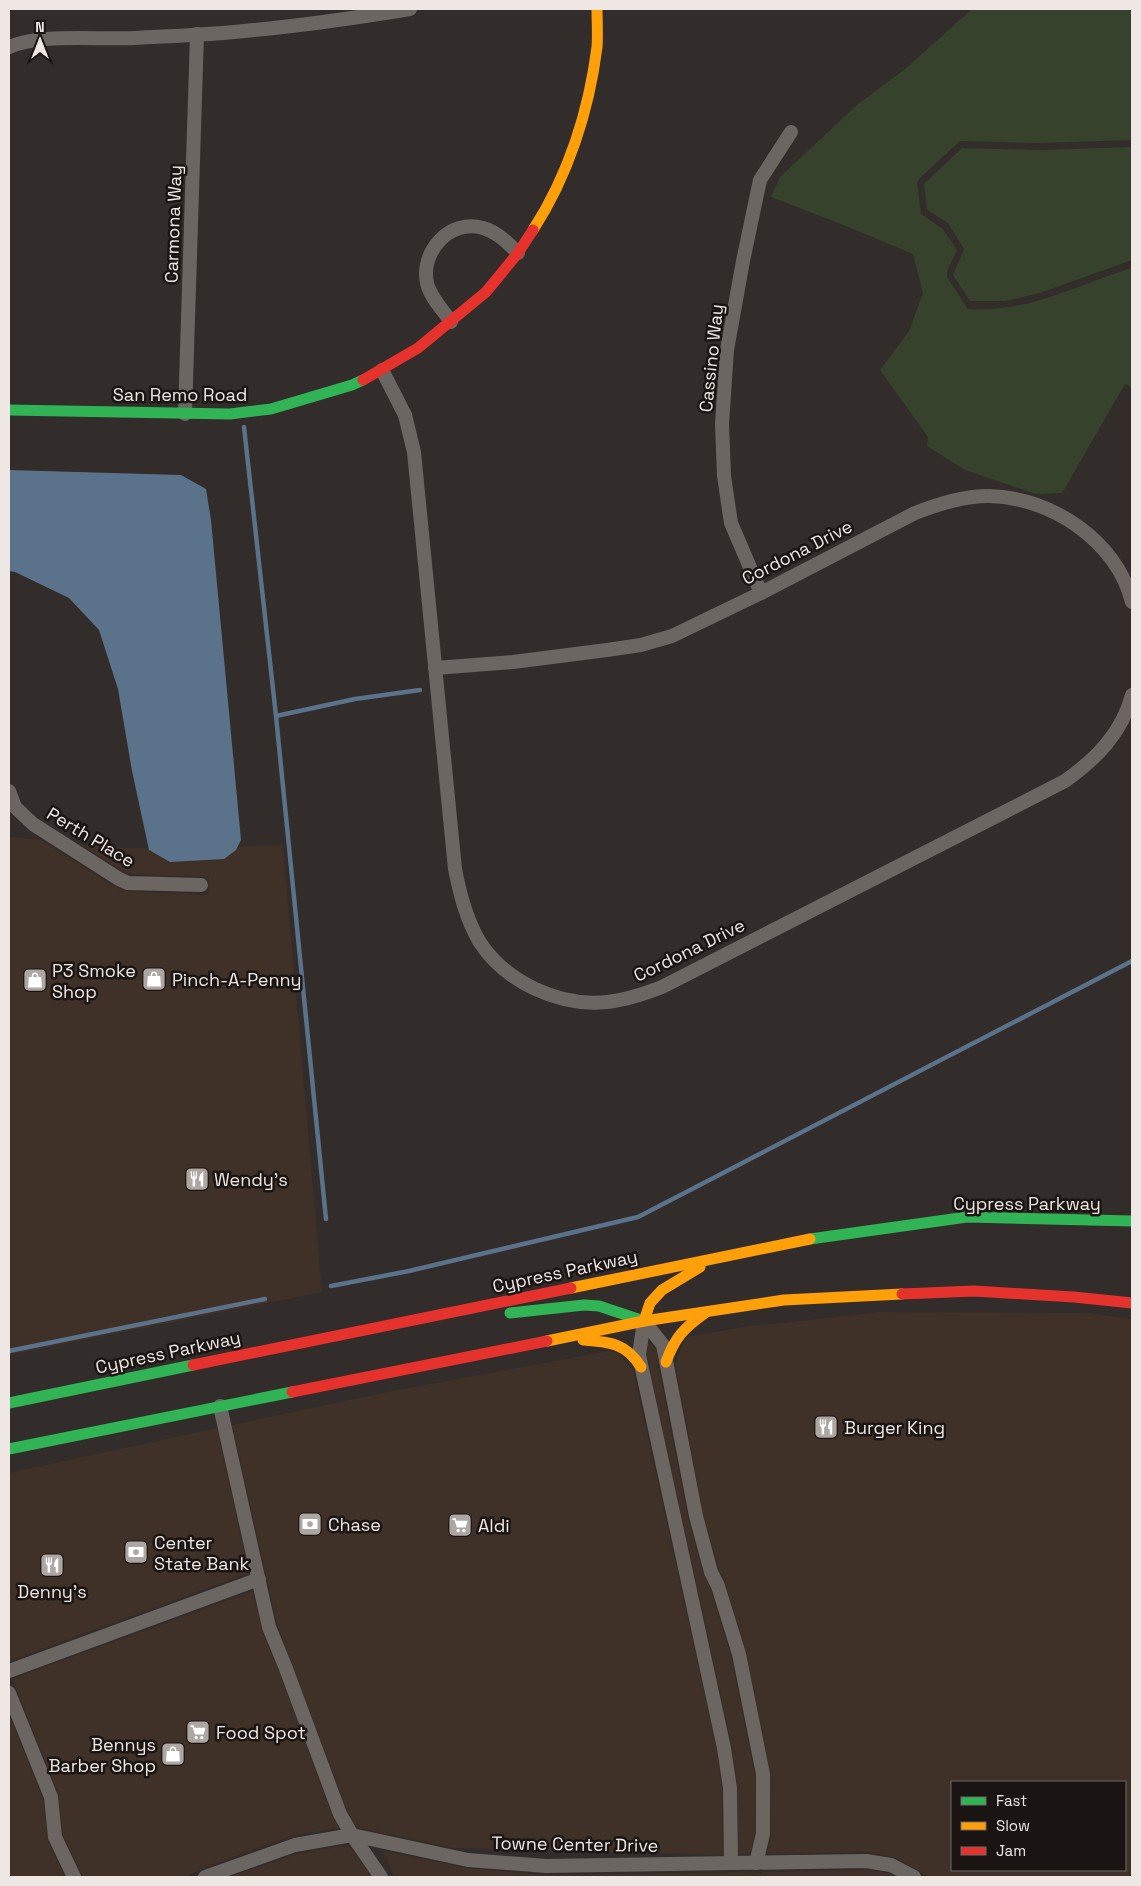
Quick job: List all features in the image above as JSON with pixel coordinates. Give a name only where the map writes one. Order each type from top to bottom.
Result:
[{"type":"main road","name":"San Remo Road","points":[[9,410],[230,414],[271,409],[352,385],[382,370],[418,348],[486,292],[518,253],[548,207],[571,157],[592,80],[597,45],[598,9]]},
{"type":"main road","name":"Cypress Parkway","points":[[9,1402],[817,1238],[967,1217],[1132,1221]]},
{"type":"main road","points":[[644,1321],[650,1303],[662,1290],[716,1258]]},
{"type":"main road","points":[[9,1449],[644,1321],[784,1300],[974,1290],[1132,1303]]},
{"type":"main road","points":[[485,1305],[509,1313],[569,1306],[599,1306],[644,1321]]},
{"type":"main road","points":[[666,1362],[672,1344],[682,1328],[707,1312]]},
{"type":"main road","points":[[560,1338],[620,1344],[634,1354],[641,1366]]},
{"type":"street","points":[[9,47],[30,41],[49,39],[110,39],[283,27],[410,9]]},
{"type":"street","name":"Carmona Way","points":[[185,414],[197,34]]},
{"type":"street","name":"Cassino Way","points":[[761,593],[731,523],[724,476],[722,424],[726,359],[742,261],[760,180],[791,132]]},
{"type":"street","points":[[451,322],[432,295],[426,274],[427,261],[438,241],[456,230],[474,227],[483,228],[504,240],[518,253]]},
{"type":"street","name":"Cordona Drive","points":[[382,370],[405,415],[414,452],[455,869],[461,897],[480,942],[492,958],[519,980],[547,994],[566,1000],[588,1003],[622,1000],[640,996],[662,987],[1065,782],[1087,766],[1108,744],[1120,726],[1132,695]]},
{"type":"street","name":"Cordona Drive","points":[[435,668],[513,662],[641,645],[672,636],[761,593],[916,513],[939,504],[965,498],[990,496],[1016,499],[1041,506],[1062,516],[1092,538],[1113,562],[1130,594],[1132,602]]},
{"type":"street","name":"Perth Place","points":[[9,791],[15,807],[33,824],[119,879],[128,883],[201,885]]},
{"type":"street","points":[[644,1321],[663,1345],[696,1516],[739,1654],[763,1774],[764,1834],[743,1863]]},
{"type":"street","points":[[644,1321],[639,1355],[641,1366],[724,1748],[743,1863]]},
{"type":"street","points":[[220,1406],[270,1627],[340,1814],[381,1877]]},
{"type":"street","points":[[9,1671],[259,1579]]},
{"type":"street","points":[[9,1693],[51,1797],[55,1838],[74,1877]]},
{"type":"street","name":"Towne Center Drive","points":[[205,1877],[295,1845],[352,1835],[468,1860],[536,1865],[866,1861],[891,1865],[914,1877]]},
{"type":"shaded area","points":[[9,838],[41,840],[115,887],[126,891],[208,895],[209,877],[130,874],[122,871],[80,844],[116,848],[149,848],[149,850],[236,850],[237,847],[283,845],[322,1292],[9,1355]]},
{"type":"shaded area","points":[[882,1312],[1089,1313],[1132,1319],[1132,1877],[929,1877],[894,1857],[866,1852],[767,1854],[771,1834],[770,1772],[746,1651],[703,1514],[675,1363],[686,1337],[743,1327]]},
{"type":"shaded area","points":[[648,1344],[651,1344],[656,1349],[658,1361],[656,1367],[659,1369],[688,1518],[704,1575],[711,1590],[731,1656],[755,1776],[756,1833],[750,1854],[738,1855],[738,1788],[732,1747],[650,1371],[647,1355]]},
{"type":"shaded area","points":[[609,1351],[617,1353],[633,1370],[717,1750],[722,1789],[723,1855],[455,1848],[359,1828],[359,1825],[356,1826],[347,1810],[277,1624],[232,1425],[387,1392]]},
{"type":"shaded area","points":[[217,1428],[249,1573],[9,1661],[9,1473]]},
{"type":"shaded area","points":[[253,1591],[262,1631],[333,1818],[339,1828],[292,1836],[211,1865],[185,1877],[83,1877],[63,1835],[58,1793],[12,1679]]},
{"type":"shaded area","points":[[9,1714],[43,1799],[48,1842],[65,1877],[9,1877]]},
{"type":"shaded area","points":[[348,1845],[372,1877],[229,1877],[296,1854]]},
{"type":"shaded area","points":[[383,1851],[467,1868],[545,1875],[755,1872],[761,1874],[762,1872],[865,1870],[888,1873],[896,1877],[395,1877]]},
{"type":"green space","points":[[972,9],[1132,9],[1132,140],[1041,143],[960,141],[917,182],[921,214],[943,229],[957,250],[947,271],[947,277],[968,309],[1012,307],[1032,302],[1132,268],[1132,387],[1125,384],[1062,493],[1036,494],[965,470],[927,446],[928,437],[880,370],[909,331],[923,293],[913,254],[771,197],[780,177],[858,104],[905,69]]},
{"type":"green space","points":[[1132,147],[1132,260],[1040,293],[1005,301],[970,301],[953,275],[964,249],[948,223],[927,210],[924,184],[962,148],[1041,150]]},
{"type":"water","points":[[9,470],[181,475],[206,489],[211,520],[241,840],[236,850],[224,859],[170,862],[149,850],[132,771],[118,689],[99,630],[69,598],[15,572],[9,571]]},
{"type":"waterway","points":[[244,427],[276,716],[326,1219]]},
{"type":"waterway","points":[[276,716],[355,699],[420,690]]},
{"type":"waterway","points":[[331,1286],[409,1271],[638,1217],[1132,961]]},
{"type":"waterway","points":[[9,1351],[265,1299]]},
{"type":"traffic: fast","points":[[9,410],[230,414],[271,409],[363,380]]},
{"type":"traffic: fast","points":[[810,1239],[967,1217],[1132,1221]]},
{"type":"traffic: fast","points":[[510,1313],[584,1305],[599,1306],[644,1321]]},
{"type":"traffic: fast","points":[[9,1403],[193,1365]]},
{"type":"traffic: fast","points":[[9,1449],[292,1392]]},
{"type":"traffic: slow","points":[[533,230],[557,188],[567,165],[589,95],[597,47],[597,9]]},
{"type":"traffic: slow","points":[[571,1288],[810,1239]]},
{"type":"traffic: slow","points":[[644,1321],[650,1303],[662,1290],[700,1267]]},
{"type":"traffic: slow","points":[[547,1341],[644,1321],[784,1300],[902,1294]]},
{"type":"traffic: slow","points":[[666,1362],[677,1339],[691,1323],[705,1313]]},
{"type":"traffic: slow","points":[[583,1340],[609,1343],[623,1348],[641,1367]]},
{"type":"traffic: jam","points":[[363,380],[418,348],[486,292],[518,253],[533,230]]},
{"type":"traffic: jam","points":[[193,1365],[571,1288]]},
{"type":"traffic: jam","points":[[902,1294],[974,1291],[1074,1297],[1132,1303]]},
{"type":"traffic: jam","points":[[292,1392],[547,1341]]},
{"type":"place","name":"Pinch-A-Penny","points":[[154,979]]},
{"type":"place","name":"P3 Smoke Shop","points":[[35,980]]},
{"type":"place","name":"Wendy's","points":[[197,1179]]},
{"type":"place","name":"Burger King","points":[[826,1427]]},
{"type":"place","name":"Chase","points":[[310,1524]]},
{"type":"place","name":"Aldi","points":[[460,1525]]},
{"type":"place","name":"Center State Bank","points":[[136,1552]]},
{"type":"place","name":"Denny's","points":[[52,1565]]},
{"type":"place","name":"Food Spot","points":[[198,1732]]},
{"type":"place","name":"Bennys Barber Shop","points":[[173,1754]]}]
